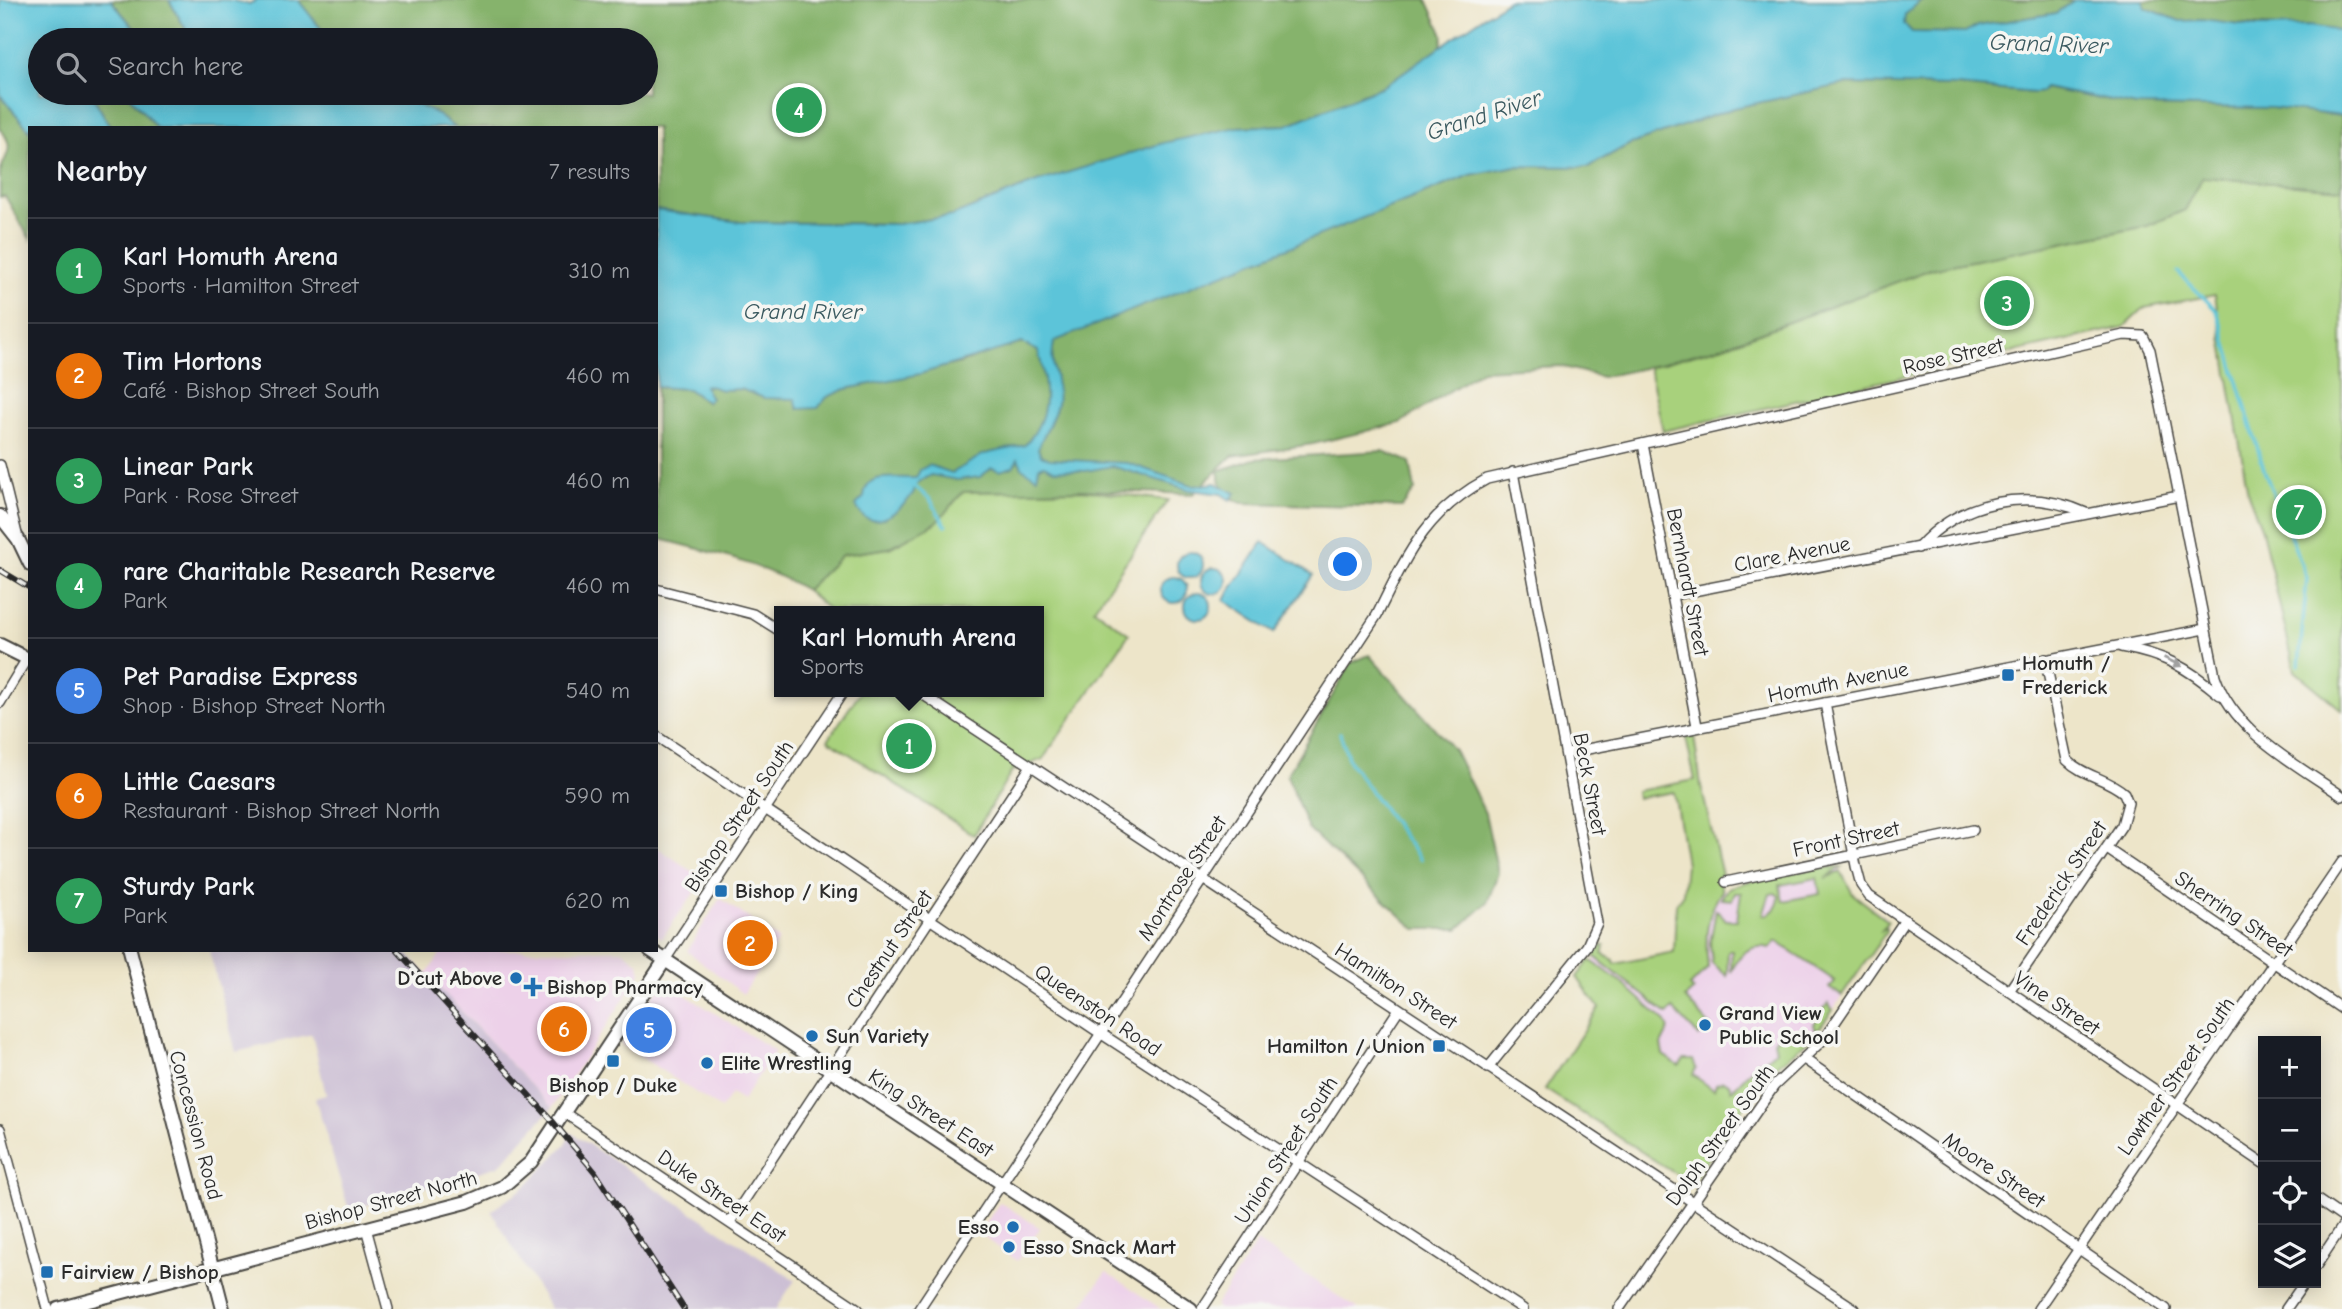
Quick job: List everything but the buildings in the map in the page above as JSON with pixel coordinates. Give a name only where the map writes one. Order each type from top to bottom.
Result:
[{"type":"main road","points":[[0,516],[24,542]]},
{"type":"main road","points":[[0,532],[24,542]]},
{"type":"main road","points":[[0,645],[28,660]]},
{"type":"main road","name":"Concession Road","points":[[131,952],[223,1309]]},
{"type":"main road","name":"King Street East","points":[[653,952],[1191,1309]]},
{"type":"main road","name":"Bishop Street North","points":[[58,1309],[494,1192],[526,1167],[566,1114],[664,960]]},
{"type":"street","name":"Rose Street","points":[[1389,591],[1413,547],[1435,516],[1457,495],[1487,479],[2135,334],[2143,336],[2150,350],[2205,629],[2222,697],[2260,739],[2342,796]]},
{"type":"street","name":"Bernhardt Street","points":[[1643,444],[1697,726]]},
{"type":"street","points":[[0,465],[1,477],[24,542]]},
{"type":"street","name":"Beck Street","points":[[1488,1068],[1587,946],[1597,923],[1513,472]]},
{"type":"street","name":"Clare Avenue","points":[[1673,595],[2179,496]]},
{"type":"street","points":[[1918,548],[1934,529],[1962,513],[1996,502],[2032,499],[2065,504],[2088,514]]},
{"type":"street","points":[[658,590],[753,614],[774,628]]},
{"type":"street","name":"Montrose Street","points":[[919,1309],[1370,626],[1389,591]]},
{"type":"street","name":"Homuth Avenue","points":[[1567,753],[2205,629]]},
{"type":"street","name":"Homuth Avenue","points":[[2116,647],[2149,652],[2176,662],[2222,697]]},
{"type":"street","name":"Frederick Street","points":[[2009,991],[2107,849],[2127,814],[2124,793],[2116,785],[2076,768],[2067,760],[2045,659]]},
{"type":"street","points":[[0,704],[28,660]]},
{"type":"street","name":"Bishop Street South","points":[[664,960],[840,697]]},
{"type":"street","name":"Hamilton Street","points":[[927,697],[1488,1068],[1695,1201],[1855,1309]]},
{"type":"street","name":"Vine Street","points":[[1825,703],[1863,891],[2262,1162]]},
{"type":"street","name":"Queenston Road","points":[[658,737],[1100,1034],[1523,1309]]},
{"type":"street","name":"Chestnut Street","points":[[730,1222],[1031,766]]},
{"type":"street","name":"Front Street","points":[[1726,882],[1973,830]]},
{"type":"street","name":"Sherring Street","points":[[2107,849],[2342,1009]]},
{"type":"street","name":"Lowther Street South","points":[[2038,1309],[2342,862]]},
{"type":"street","name":"Dolph Street South","points":[[1619,1309],[1774,1086],[1823,1040],[1905,920]]},
{"type":"street","name":"Union Street South","points":[[1202,1309],[1399,1009]]},
{"type":"street","name":"Moore Street","points":[[1804,1059],[2166,1309]]},
{"type":"street","name":"Duke Street East","points":[[566,1114],[858,1309]]},
{"type":"street","points":[[0,1129],[48,1309]]},
{"type":"street","points":[[0,1173],[10,1170]]},
{"type":"street","points":[[2321,1202],[2342,1217]]},
{"type":"street","points":[[2321,1258],[2342,1227]]},
{"type":"street","points":[[366,1228],[387,1309]]},
{"type":"street","points":[[2286,1309],[2301,1288]]},
{"type":"shaded area","points":[[658,848],[704,879],[662,938],[658,935]]},
{"type":"shaded area","name":"Grand View Public School","points":[[1839,867],[1853,894],[1887,918],[1886,932],[1819,1030],[1767,1073],[1691,1184],[1545,1089],[1599,1008],[1579,979],[1600,954],[1614,960],[1615,964],[1704,947],[1711,890],[1726,890],[1742,883],[1776,876]]},
{"type":"shaded area","points":[[720,898],[779,940],[743,994],[687,951]]},
{"type":"shaded area","points":[[210,952],[406,952],[552,1108],[499,1166],[349,1210],[315,1098],[326,1095],[312,1034],[236,1052]]},
{"type":"shaded area","points":[[442,952],[625,952],[639,963],[641,973],[552,1108],[427,974]]},
{"type":"shaded area","points":[[668,984],[775,1051],[742,1101],[731,1094],[721,1109],[621,1044],[655,993]]},
{"type":"shaded area","points":[[570,1132],[795,1280],[776,1309],[550,1309],[491,1211],[525,1187],[566,1144]]},
{"type":"shaded area","points":[[1000,1202],[1040,1228],[1017,1261],[979,1233]]},
{"type":"shaded area","points":[[1257,1242],[1359,1309],[1219,1309],[1215,1306]]},
{"type":"shaded area","points":[[1106,1272],[1161,1309],[1080,1309]]},
{"type":"green space","points":[[111,0],[169,0],[185,28],[134,28]]},
{"type":"green space","points":[[298,0],[1427,0],[1443,35],[1440,50],[1383,86],[1287,125],[1237,127],[1034,183],[952,216],[898,224],[740,222],[658,210],[658,126],[452,126],[434,112],[418,105],[658,105],[658,28],[320,28]]},
{"type":"green space","points":[[1921,0],[2074,0],[2056,13],[1978,26],[1966,33],[1912,32],[1904,24],[1904,15]]},
{"type":"green space","points":[[2143,0],[2342,0],[2342,31],[2180,21],[2146,8]]},
{"type":"green space","points":[[1845,84],[1956,86],[2035,93],[2043,88],[2137,106],[2272,108],[2342,116],[2342,189],[2203,177],[2185,210],[2147,226],[1931,269],[1727,345],[1649,367],[1602,377],[1560,366],[1482,370],[1400,423],[1313,444],[1232,456],[1193,494],[1082,490],[963,492],[936,523],[889,548],[842,555],[806,590],[752,565],[658,539],[658,387],[688,389],[706,402],[706,384],[722,390],[741,389],[764,398],[827,397],[846,389],[961,363],[1006,346],[1059,338],[1470,175],[1516,166],[1588,167],[1628,145],[1734,108]]},
{"type":"green space","points":[[0,95],[28,129],[28,236],[5,196],[0,197],[0,174],[9,147],[0,129]]},
{"type":"green space","points":[[98,105],[137,105],[155,126],[110,126]]},
{"type":"green space","points":[[2203,177],[2342,189],[2342,710],[2295,671],[2262,530],[2248,494],[2215,295],[2144,308],[2124,327],[1663,431],[1649,367],[1727,345],[1931,269],[2147,226],[2185,210]]},
{"type":"green space","points":[[1383,451],[1410,462],[1415,490],[1402,507],[1242,503],[1225,491],[1218,471],[1254,459]]},
{"type":"green space","points":[[1082,490],[1168,500],[1094,609],[1129,634],[1043,759],[1012,771],[974,835],[828,740],[857,697],[1044,697],[1044,606],[824,606],[806,590],[842,555],[889,548],[935,523],[963,492]]},
{"type":"green space","points":[[1369,655],[1454,750],[1485,813],[1498,873],[1487,903],[1458,929],[1415,929],[1308,829],[1287,775],[1351,663]]},
{"type":"green space","points":[[1694,736],[1701,786],[1722,875],[1718,876],[1722,891],[1709,918],[1708,968],[1690,986],[1694,990],[1685,998],[1710,1026],[1699,1036],[1673,1009],[1667,1014],[1594,956],[1602,945],[1605,946],[1602,954],[1614,960],[1615,964],[1674,952],[1676,904],[1683,894],[1686,864],[1674,792],[1637,798],[1636,791],[1695,780],[1686,738]]},
{"type":"green space","points":[[1842,867],[1825,878],[1841,872],[1853,894],[1888,921],[1882,930],[1886,928],[1886,932],[1842,996],[1830,988],[1835,981],[1776,941],[1770,948],[1756,947],[1746,952],[1737,960],[1731,972],[1732,951],[1728,951],[1727,976],[1712,963],[1710,943],[1716,910],[1726,920],[1737,920],[1741,893],[1735,893],[1732,900],[1721,899],[1727,890],[1765,878]],"holes":[[[1817,878],[1820,894],[1783,901],[1780,885]],[[1770,894],[1779,896],[1777,906],[1770,913],[1763,915]]]},
{"type":"green space","points":[[1590,960],[1620,981],[1666,1022],[1669,1029],[1661,1045],[1663,1055],[1679,1066],[1684,1060],[1693,1060],[1696,1068],[1693,1075],[1714,1090],[1716,1084],[1723,1081],[1729,1084],[1731,1090],[1734,1088],[1759,1061],[1762,1063],[1776,1050],[1774,1040],[1782,1033],[1793,1032],[1792,1037],[1799,1039],[1801,1034],[1808,1041],[1767,1073],[1691,1184],[1545,1089],[1599,1008],[1577,977]]},
{"type":"green space","points":[[1828,1003],[1833,1010],[1819,1029],[1815,1029],[1814,1024]]},
{"type":"water","points":[[0,0],[111,0],[134,28],[28,28],[28,105],[98,105],[110,126],[28,126],[28,129],[0,95]]},
{"type":"water","points":[[169,0],[228,0],[249,4],[257,0],[298,0],[320,28],[185,28]]},
{"type":"water","name":"Grand River","points":[[1508,0],[1921,0],[1905,15],[1904,24],[1912,32],[1965,33],[1978,26],[2056,13],[2074,0],[2143,0],[2146,8],[2180,21],[2202,20],[2257,27],[2309,26],[2342,31],[2342,116],[2272,108],[2137,106],[2044,88],[2042,92],[2035,93],[1956,86],[1845,84],[1734,108],[1628,145],[1588,167],[1516,166],[1470,175],[1055,341],[1052,356],[1058,395],[1053,416],[1038,449],[1041,455],[1050,459],[1128,463],[1194,486],[1215,483],[1236,493],[1230,500],[1221,494],[1190,490],[1112,466],[1086,471],[1054,470],[1044,465],[1039,467],[1037,477],[1023,469],[1018,459],[1013,467],[1000,471],[992,468],[980,477],[957,480],[931,475],[918,483],[907,502],[892,514],[876,520],[861,514],[856,505],[864,497],[866,488],[876,479],[916,478],[920,470],[929,465],[952,473],[984,454],[1025,445],[1043,412],[1045,389],[1038,351],[1022,343],[920,374],[846,389],[827,397],[818,408],[798,409],[795,399],[764,398],[741,389],[722,390],[706,385],[704,386],[711,398],[707,402],[688,389],[658,387],[658,210],[740,222],[898,224],[952,216],[1034,183],[1163,143],[1237,127],[1287,125],[1383,86]]},
{"type":"water","points":[[137,105],[418,105],[434,112],[452,126],[155,126]]},
{"type":"water","points":[[1263,542],[1313,575],[1274,633],[1224,600]]},
{"type":"water","points":[[1190,552],[1200,555],[1203,565],[1200,575],[1190,578],[1180,575],[1177,565],[1180,555]]},
{"type":"water","points":[[1214,568],[1224,571],[1227,581],[1224,591],[1214,594],[1204,591],[1201,581],[1204,571]]},
{"type":"water","points":[[1174,577],[1184,580],[1187,590],[1184,600],[1174,603],[1164,600],[1161,590],[1164,580]]},
{"type":"water","points":[[1198,593],[1208,596],[1211,606],[1208,616],[1198,619],[1188,616],[1185,606],[1188,596]]},
{"type":"waterway","points":[[2178,272],[2217,311],[2265,473],[2307,578],[2299,665]]},
{"type":"waterway","points":[[913,485],[930,499],[946,526]]},
{"type":"waterway","points":[[1340,733],[1349,761],[1420,859]]},
{"type":"railway","points":[[0,570],[28,587]]},
{"type":"railway","points":[[399,952],[548,1116],[595,1172],[684,1309]]},
{"type":"place","name":"rare Charitable Research Reserve","points":[[799,110]]},
{"type":"place","name":"Linear Park","points":[[2007,303]]},
{"type":"place","name":"Sturdy Park","points":[[2299,512]]},
{"type":"place","name":"Homuth / Frederick","points":[[2008,675]]},
{"type":"place","name":"Karl Homuth Arena","points":[[909,746]]},
{"type":"place","name":"Bishop / King","points":[[721,891]]},
{"type":"place","name":"Tim Hortons","points":[[750,943]]},
{"type":"place","name":"D'cut Above","points":[[516,978]]},
{"type":"place","name":"Bishop Pharmacy","points":[[533,987]]},
{"type":"place","name":"Grand View Public School","points":[[1705,1025]]},
{"type":"place","name":"Little Caesars","points":[[564,1029]]},
{"type":"place","name":"Pet Paradise Express","points":[[649,1030]]},
{"type":"place","name":"Sun Variety","points":[[812,1036]]},
{"type":"place","name":"Hamilton / Union","points":[[1439,1046]]},
{"type":"place","name":"Bishop / Duke","points":[[613,1061]]},
{"type":"place","name":"Elite Wrestling","points":[[707,1063]]},
{"type":"place","name":"Esso","points":[[1013,1227]]},
{"type":"place","name":"Esso Snack Mart","points":[[1009,1247]]},
{"type":"place","name":"Fairview / Bishop","points":[[47,1272]]}]
